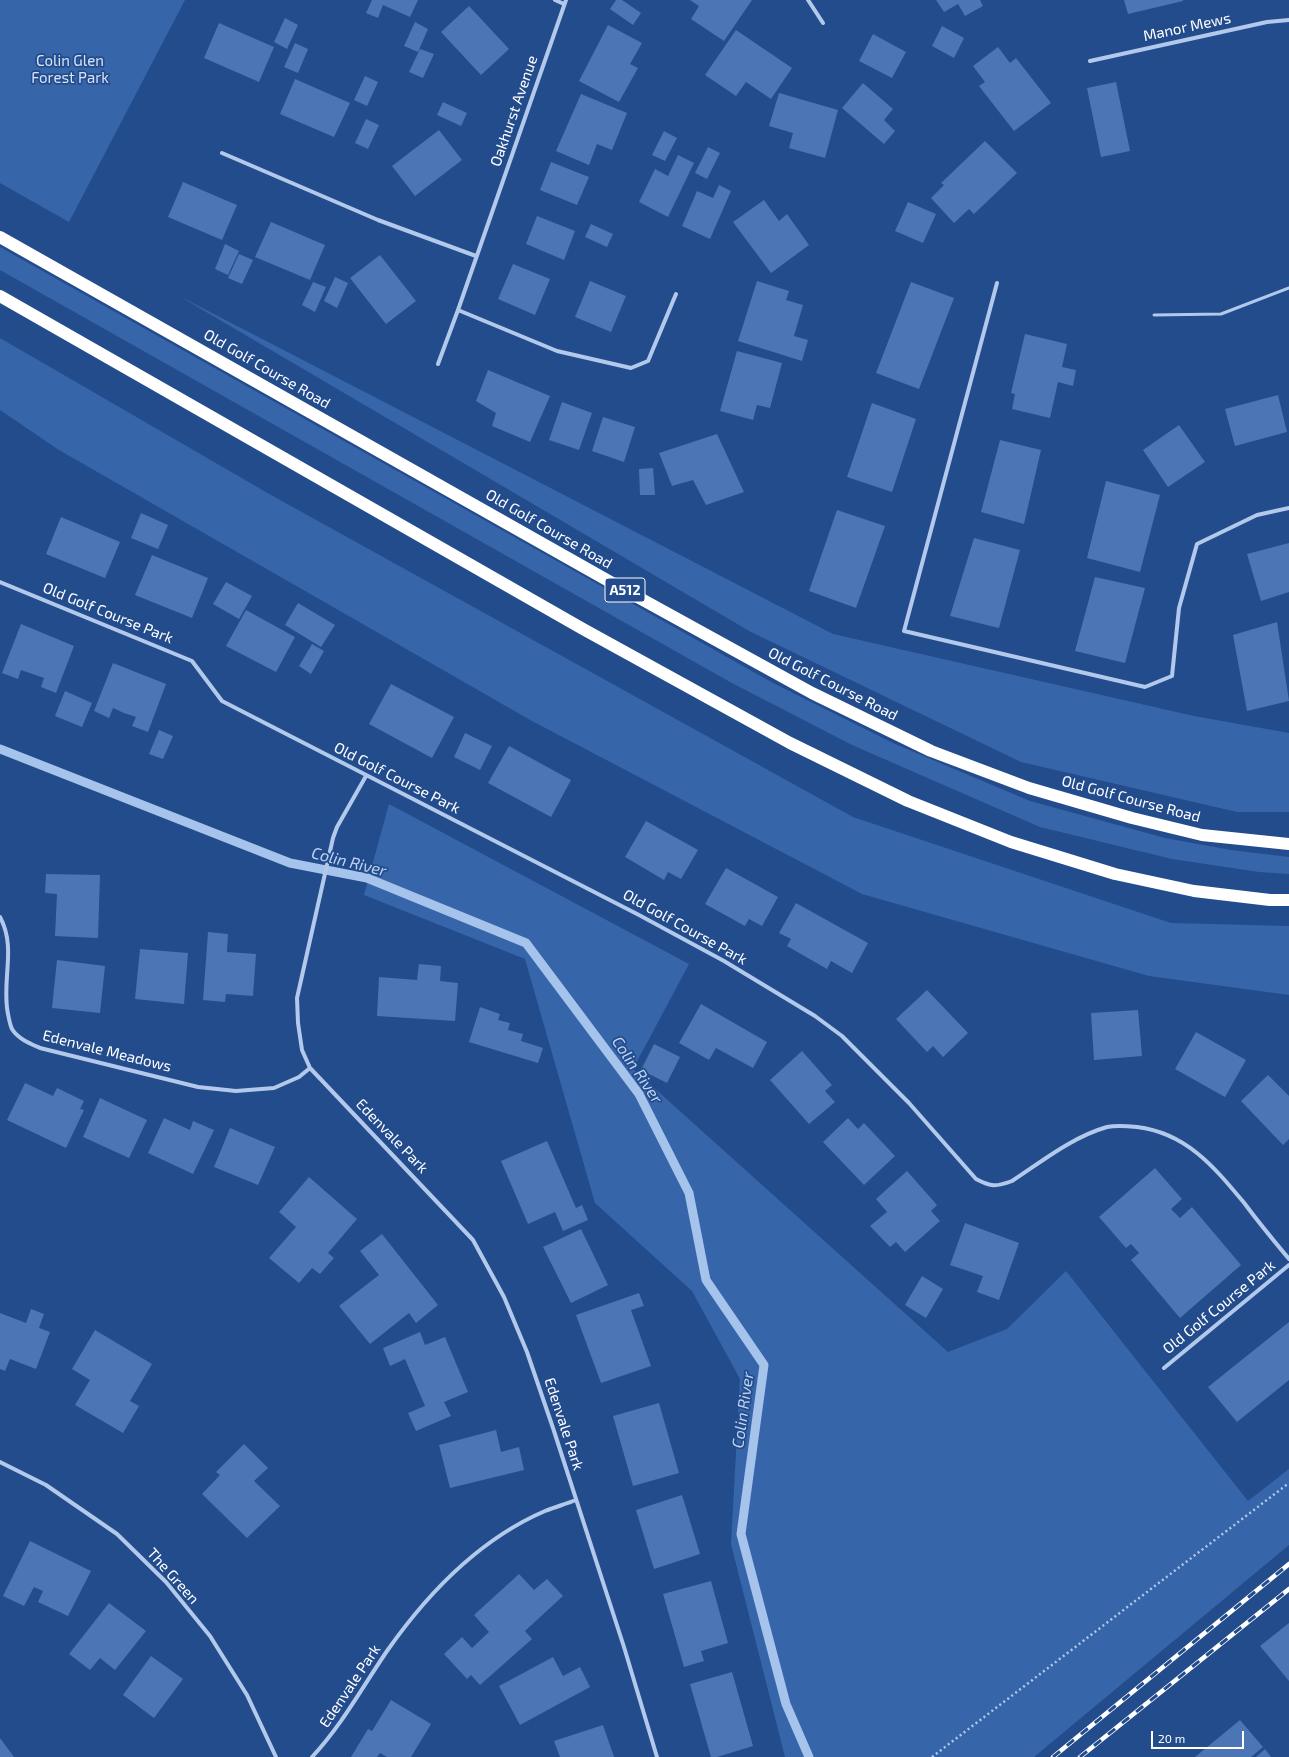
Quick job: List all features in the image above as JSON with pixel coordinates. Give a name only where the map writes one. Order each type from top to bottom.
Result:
[{"type":"highway","name":"Old Golf Course Road","points":[[0,237],[627,591],[812,693],[931,751],[1030,788],[1132,818],[1202,835],[1289,844]]},
{"type":"highway","points":[[0,296],[583,629],[790,742],[908,801],[1011,842],[1115,874],[1194,891],[1289,900]]},
{"type":"street","points":[[555,0],[565,2]]},
{"type":"street","points":[[808,0],[823,23]]},
{"type":"street","name":"Oakhurst Avenue","points":[[438,364],[565,2]]},
{"type":"street","name":"Manor Mews","points":[[1090,61],[1267,22],[1289,20]]},
{"type":"street","points":[[222,153],[378,220],[476,256]]},
{"type":"street","points":[[997,283],[904,632],[1145,687],[1172,676],[1179,608],[1197,544],[1257,515],[1289,508]]},
{"type":"street","points":[[458,310],[557,351],[631,368],[648,361],[676,294]]},
{"type":"street","name":"Old Golf Course Park","points":[[0,582],[192,661],[222,701],[639,915],[724,961],[815,1016],[842,1036],[909,1103],[976,1179],[988,1185],[1000,1186],[1012,1181],[1084,1137],[1107,1127],[1129,1126],[1151,1129],[1172,1137],[1196,1152],[1216,1169],[1289,1259]]},
{"type":"street","name":"Edenvale Park","points":[[366,776],[338,827],[334,838],[316,914],[297,998],[298,1023],[302,1050],[310,1068],[473,1240],[504,1297],[527,1352],[576,1500],[624,1647],[656,1757]]},
{"type":"street","name":"Edenvale Meadows","points":[[0,917],[6,927],[9,946],[6,1004],[12,1030],[26,1042],[40,1048],[198,1087],[236,1091],[274,1088],[299,1076],[310,1068]]},
{"type":"street","name":"Old Golf Course Park","points":[[1164,1368],[1289,1265]]},
{"type":"street","name":"The Green","points":[[0,1462],[46,1485],[116,1534],[166,1582],[210,1636],[248,1695],[276,1757]]},
{"type":"street","name":"Edenvale Park","points":[[312,1757],[328,1740],[388,1650],[422,1605],[466,1562],[509,1530],[544,1512],[576,1500]]},
{"type":"lane","points":[[1154,315],[1220,314],[1289,288]]},
{"type":"path","points":[[932,1757],[1289,1483]]},
{"type":"green space","name":"Colin Glen Forest Park","points":[[0,0],[185,0],[69,222],[0,183]]},
{"type":"green space","points":[[0,247],[773,683],[895,744],[1030,801],[1165,838],[1231,850],[1289,857],[1289,874],[1259,872],[1172,859],[1040,827],[852,745],[730,682],[0,270]]},
{"type":"green space","points":[[179,296],[833,634],[1194,716],[1289,733],[1289,812],[1237,812],[1021,762],[751,632]]},
{"type":"green space","points":[[0,338],[271,495],[853,817],[1171,923],[1289,926],[1289,995],[1149,976],[862,894],[532,721],[59,450],[0,410]]},
{"type":"green space","points":[[389,804],[689,964],[633,1069],[948,1352],[1007,1329],[1066,1271],[1248,1501],[1289,1469],[1289,1545],[1034,1757],[785,1757],[731,1544],[740,1379],[692,1291],[595,1203],[525,959],[364,895]]},
{"type":"building","points":[[372,0],[418,0],[410,17],[383,5],[378,18],[366,13]]},
{"type":"building","points":[[616,0],[622,0],[641,13],[633,25],[610,9]]},
{"type":"building","points":[[690,0],[752,0],[724,41],[691,19],[699,6]]},
{"type":"building","points":[[936,0],[980,0],[983,6],[965,16],[958,4],[944,12]]},
{"type":"building","points":[[1124,0],[1183,0],[1183,1],[1128,14]]},
{"type":"building","points":[[469,6],[509,49],[481,75],[441,32]]},
{"type":"building","points":[[285,18],[298,25],[287,49],[274,42]]},
{"type":"building","points":[[415,22],[428,29],[418,52],[404,46]]},
{"type":"building","points":[[219,23],[274,47],[259,82],[204,58]]},
{"type":"building","points":[[608,25],[642,43],[630,64],[638,68],[619,102],[579,81]]},
{"type":"building","points":[[942,26],[964,38],[954,58],[932,46]]},
{"type":"building","points":[[736,30],[792,68],[771,99],[746,82],[736,96],[705,75]]},
{"type":"building","points":[[873,34],[906,52],[892,78],[859,61]]},
{"type":"building","points":[[295,43],[308,49],[298,73],[284,67]]},
{"type":"building","points":[[998,47],[1010,63],[1016,58],[1051,103],[1014,131],[979,86],[985,82],[973,66]]},
{"type":"building","points":[[420,49],[434,54],[423,78],[409,72]]},
{"type":"building","points":[[365,76],[378,82],[367,106],[354,100]]},
{"type":"building","points":[[295,79],[350,103],[334,137],[280,114]]},
{"type":"building","points":[[1116,82],[1130,151],[1101,157],[1087,88]]},
{"type":"building","points":[[863,83],[893,109],[884,120],[895,131],[884,144],[842,108]]},
{"type":"building","points":[[779,93],[838,110],[825,158],[789,148],[793,133],[769,126]]},
{"type":"building","points":[[581,94],[627,113],[612,150],[597,144],[589,165],[556,151]]},
{"type":"building","points":[[443,102],[467,113],[461,126],[437,115]]},
{"type":"building","points":[[366,119],[379,125],[368,149],[355,143]]},
{"type":"building","points":[[439,130],[462,160],[415,196],[392,166]]},
{"type":"building","points":[[664,131],[677,138],[665,161],[652,155]]},
{"type":"building","points":[[985,141],[1017,173],[974,214],[969,209],[954,223],[931,198],[944,185],[941,183]]},
{"type":"building","points":[[708,147],[720,153],[707,179],[695,173]]},
{"type":"building","points":[[678,155],[694,163],[668,217],[639,202],[655,169],[668,176]]},
{"type":"building","points":[[551,162],[589,177],[577,205],[540,190]]},
{"type":"building","points":[[183,182],[237,205],[222,240],[168,217]]},
{"type":"building","points":[[719,185],[731,191],[710,239],[682,226],[697,191],[713,198]]},
{"type":"building","points":[[764,200],[779,221],[787,214],[809,245],[771,273],[733,222]]},
{"type":"building","points":[[908,202],[936,214],[923,243],[895,231]]},
{"type":"building","points":[[537,216],[575,231],[564,260],[526,244]]},
{"type":"building","points":[[271,222],[325,245],[310,280],[255,257]]},
{"type":"building","points":[[591,224],[613,234],[607,247],[585,237]]},
{"type":"building","points":[[225,244],[239,251],[228,275],[215,269]]},
{"type":"building","points":[[239,254],[253,260],[242,284],[228,278]]},
{"type":"building","points":[[380,255],[416,301],[386,324],[350,278]]},
{"type":"building","points":[[513,264],[550,279],[535,315],[498,299]]},
{"type":"building","points":[[335,277],[348,283],[337,308],[324,301]]},
{"type":"building","points":[[590,281],[626,296],[611,332],[575,317]]},
{"type":"building","points":[[757,281],[789,291],[786,300],[803,305],[794,336],[808,340],[802,361],[738,341]]},
{"type":"building","points":[[313,282],[326,287],[315,312],[302,305]]},
{"type":"building","points":[[911,282],[954,298],[919,389],[876,373]]},
{"type":"building","points":[[1025,334],[1067,344],[1062,367],[1076,370],[1073,386],[1058,382],[1050,418],[1012,409],[1015,394],[1011,393]]},
{"type":"building","points":[[737,351],[782,363],[770,408],[757,405],[753,420],[720,411]]},
{"type":"building","points":[[488,370],[550,396],[530,442],[492,426],[496,413],[476,401]]},
{"type":"building","points":[[1278,395],[1287,432],[1235,446],[1225,409]]},
{"type":"building","points":[[562,402],[592,413],[579,450],[549,440]]},
{"type":"building","points":[[872,403],[916,419],[892,492],[847,477]]},
{"type":"building","points":[[603,417],[635,427],[624,462],[592,451]]},
{"type":"building","points":[[1179,425],[1205,462],[1168,487],[1143,450]]},
{"type":"building","points":[[717,434],[744,492],[706,505],[693,480],[672,486],[659,453]]},
{"type":"building","points":[[1000,440],[1041,450],[1024,524],[981,512]]},
{"type":"building","points":[[653,468],[655,495],[640,495],[639,469]]},
{"type":"building","points":[[1106,481],[1160,495],[1140,572],[1087,558]]},
{"type":"building","points":[[837,510],[885,526],[856,608],[809,591]]},
{"type":"building","points":[[141,513],[168,525],[158,549],[131,538]]},
{"type":"building","points":[[61,517],[120,542],[105,578],[46,554]]},
{"type":"building","points":[[974,538],[1020,550],[999,628],[950,616]]},
{"type":"building","points":[[1289,543],[1289,592],[1261,601],[1247,554]]},
{"type":"building","points":[[152,555],[208,578],[192,618],[135,595]]},
{"type":"building","points":[[1095,577],[1145,588],[1125,663],[1075,651]]},
{"type":"building","points":[[226,582],[252,596],[239,619],[213,604]]},
{"type":"building","points":[[298,603],[335,625],[321,647],[285,625]]},
{"type":"building","points":[[246,610],[295,637],[276,672],[226,646]]},
{"type":"building","points":[[1277,622],[1289,701],[1247,711],[1233,635]]},
{"type":"building","points":[[21,624],[74,646],[56,693],[41,687],[44,678],[21,670],[18,679],[2,673]]},
{"type":"building","points":[[312,644],[324,651],[311,674],[299,666]]},
{"type":"building","points":[[113,663],[166,684],[148,732],[132,726],[136,717],[113,708],[109,718],[94,711]]},
{"type":"building","points":[[391,684],[454,717],[432,758],[369,724]]},
{"type":"building","points":[[65,691],[92,703],[82,727],[55,716]]},
{"type":"building","points":[[159,730],[173,736],[163,759],[149,754]]},
{"type":"building","points":[[465,733],[492,746],[480,770],[454,757]]},
{"type":"building","points":[[509,746],[571,780],[551,817],[488,783]]},
{"type":"building","points":[[646,821],[698,850],[681,879],[668,872],[664,880],[625,857]]},
{"type":"building","points":[[726,868],[778,897],[762,926],[749,919],[745,926],[705,904]]},
{"type":"building","points":[[46,874],[100,875],[98,938],[55,936],[57,894],[45,893]]},
{"type":"building","points":[[796,903],[868,943],[852,973],[831,961],[827,969],[787,946],[791,939],[779,933]]},
{"type":"building","points":[[208,932],[228,934],[227,952],[256,954],[253,996],[226,994],[225,1002],[203,1000]]},
{"type":"building","points":[[140,949],[188,953],[184,1004],[135,999]]},
{"type":"building","points":[[57,960],[105,966],[100,1013],[52,1008]]},
{"type":"building","points":[[419,964],[441,966],[440,981],[458,983],[455,1021],[377,1016],[379,977],[417,980]]},
{"type":"building","points":[[927,990],[968,1033],[943,1057],[933,1046],[927,1052],[896,1019]]},
{"type":"building","points":[[701,1004],[767,1042],[753,1068],[716,1048],[709,1060],[679,1043]]},
{"type":"building","points":[[480,1007],[500,1014],[498,1020],[510,1023],[508,1030],[523,1034],[521,1041],[543,1048],[538,1063],[469,1042]]},
{"type":"building","points":[[1138,1010],[1142,1056],[1094,1060],[1091,1013]]},
{"type":"building","points":[[1196,1032],[1246,1060],[1225,1097],[1175,1069]]},
{"type":"building","points":[[654,1044],[680,1057],[667,1083],[641,1070]]},
{"type":"building","points":[[802,1051],[832,1085],[825,1091],[835,1102],[809,1124],[770,1080]]},
{"type":"building","points":[[1268,1075],[1289,1096],[1289,1139],[1283,1145],[1241,1101]]},
{"type":"building","points":[[25,1083],[53,1096],[57,1088],[84,1101],[80,1109],[84,1110],[66,1148],[7,1120]]},
{"type":"building","points":[[100,1098],[147,1120],[129,1158],[83,1137]]},
{"type":"building","points":[[164,1118],[190,1130],[193,1121],[214,1130],[193,1174],[148,1153]]},
{"type":"building","points":[[848,1118],[858,1129],[864,1123],[895,1156],[864,1185],[823,1142]]},
{"type":"building","points":[[230,1128],[275,1147],[258,1185],[214,1167]]},
{"type":"building","points":[[547,1141],[576,1208],[582,1205],[588,1220],[563,1231],[555,1212],[528,1224],[501,1161]]},
{"type":"building","points":[[1155,1168],[1182,1199],[1171,1209],[1180,1218],[1192,1207],[1241,1265],[1180,1318],[1131,1260],[1139,1253],[1131,1244],[1126,1248],[1099,1217]]},
{"type":"building","points":[[907,1171],[937,1205],[931,1211],[940,1221],[905,1252],[896,1242],[890,1247],[870,1226],[887,1212],[876,1199]]},
{"type":"building","points":[[309,1177],[357,1219],[328,1253],[334,1258],[320,1274],[312,1268],[299,1283],[269,1258],[296,1227],[279,1212]]},
{"type":"building","points":[[965,1223],[1019,1243],[999,1300],[977,1292],[983,1276],[950,1265]]},
{"type":"building","points":[[581,1229],[608,1285],[571,1303],[543,1247]]},
{"type":"building","points":[[382,1234],[438,1305],[416,1323],[409,1313],[370,1344],[339,1306],[379,1275],[360,1251]]},
{"type":"building","points":[[922,1276],[943,1289],[926,1318],[905,1305]]},
{"type":"building","points":[[639,1293],[644,1306],[631,1310],[651,1366],[601,1383],[576,1315]]},
{"type":"building","points":[[31,1309],[44,1314],[39,1328],[50,1332],[36,1369],[10,1359],[5,1371],[0,1369],[0,1313],[26,1323]]},
{"type":"building","points":[[1289,1322],[1289,1380],[1237,1422],[1208,1387]]},
{"type":"building","points":[[95,1330],[152,1364],[130,1401],[139,1406],[123,1433],[75,1405],[90,1380],[72,1369]]},
{"type":"building","points":[[420,1332],[425,1345],[445,1337],[468,1392],[444,1402],[451,1416],[416,1431],[408,1413],[425,1406],[405,1359],[390,1366],[383,1348]]},
{"type":"building","points":[[659,1403],[679,1473],[633,1486],[613,1416]]},
{"type":"building","points":[[496,1430],[501,1452],[519,1447],[524,1470],[450,1488],[439,1445]]},
{"type":"building","points":[[244,1444],[268,1468],[254,1481],[280,1506],[247,1538],[202,1494],[220,1475],[216,1472]]},
{"type":"building","points":[[682,1495],[700,1554],[654,1569],[636,1510]]},
{"type":"building","points":[[30,1541],[91,1571],[68,1616],[38,1602],[43,1591],[34,1587],[24,1606],[3,1596]]},
{"type":"building","points":[[519,1574],[534,1590],[547,1579],[563,1596],[525,1631],[532,1639],[480,1685],[471,1675],[467,1679],[444,1654],[462,1637],[472,1648],[489,1632],[474,1615]]},
{"type":"building","points":[[711,1581],[728,1643],[701,1651],[704,1661],[684,1667],[663,1594]]},
{"type":"building","points":[[109,1603],[146,1631],[115,1670],[100,1658],[90,1670],[69,1654]]},
{"type":"building","points":[[1289,1623],[1289,1681],[1260,1646]]},
{"type":"building","points":[[151,1656],[183,1679],[154,1718],[123,1695]]},
{"type":"building","points":[[553,1657],[563,1676],[580,1667],[590,1687],[520,1725],[499,1686]]},
{"type":"building","points":[[732,1672],[753,1746],[717,1757],[711,1757],[690,1684]]},
{"type":"building","points":[[391,1700],[431,1724],[411,1757],[387,1757],[380,1753],[377,1757],[351,1757],[368,1729],[372,1731]]},
{"type":"building","points":[[1240,1720],[1263,1747],[1251,1757],[1195,1757]]},
{"type":"building","points":[[603,1725],[614,1757],[560,1757],[554,1741]]},
{"type":"building","points":[[0,1738],[14,1757],[0,1757]]},
{"type":"building","points":[[1265,1749],[1271,1757],[1256,1757]]},
{"type":"waterway","name":"Colin River","points":[[0,749],[290,863],[367,878],[526,943],[639,1094],[689,1193],[706,1280],[764,1365],[741,1534],[786,1704],[809,1757]]},
{"type":"railway","points":[[1053,1757],[1289,1564]]},
{"type":"railway","points":[[1080,1757],[1289,1589]]}]
